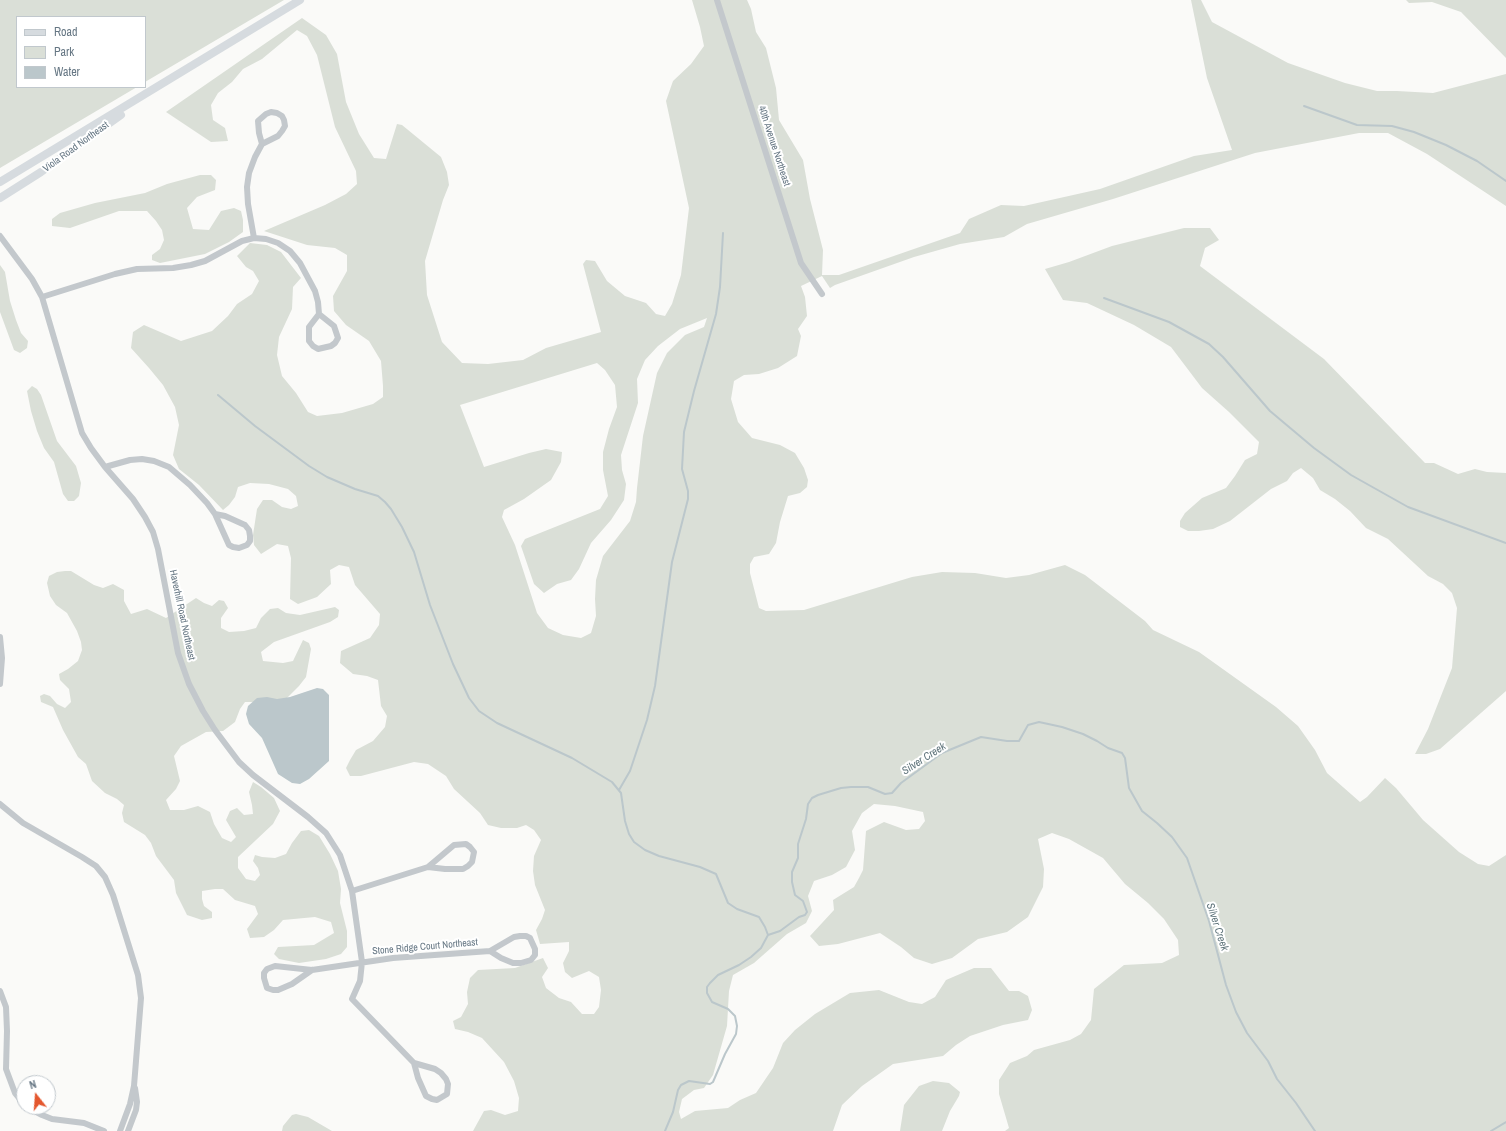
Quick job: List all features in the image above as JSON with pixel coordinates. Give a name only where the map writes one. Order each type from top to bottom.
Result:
[{"type":"main road","name":"Viola Road Northeast","points":[[0,182],[300,0]]},
{"type":"main road","name":"Viola Road Northeast","points":[[0,198],[47,168],[150,92]]},
{"type":"street","name":"40th Avenue Northeast","points":[[717,0],[801,263],[822,294]]},
{"type":"street","points":[[254,238],[248,204],[247,187],[249,173],[262,144],[278,136],[282,131],[284,120],[282,116],[277,113],[271,112],[266,114],[258,121],[262,144]]},
{"type":"street","name":"Haverhill Road Northeast","points":[[0,236],[32,279],[42,297],[82,433],[105,467],[133,499],[153,532],[158,550],[178,653],[189,684],[202,711],[239,762],[326,834],[340,855],[352,890],[362,962],[360,981],[352,999],[414,1063]]},
{"type":"street","points":[[42,297],[115,274],[137,269],[173,268],[191,265],[205,261],[242,240],[254,238],[272,241],[290,251],[306,273],[315,291],[319,314],[334,326],[338,338],[332,346],[318,349],[309,341],[308,334],[309,328],[319,314]]},
{"type":"street","points":[[105,467],[130,460],[142,459],[154,461],[164,465],[190,485],[207,503],[215,514],[229,545],[239,548],[246,545],[250,541],[249,530],[246,525],[225,516],[215,514]]},
{"type":"street","points":[[0,638],[2,658],[0,684]]},
{"type":"street","points":[[0,804],[23,823],[96,866],[105,877],[110,888],[138,975],[141,992],[134,1086],[130,1104],[120,1131]]},
{"type":"street","points":[[352,890],[428,867],[454,845],[466,844],[474,852],[472,862],[463,868],[445,869],[428,867]]},
{"type":"street","name":"Stone Ridge Court Northeast","points":[[312,970],[393,958],[490,951],[514,937],[526,936],[530,938],[533,943],[535,955],[531,960],[521,963],[513,963],[490,951]]},
{"type":"street","points":[[275,966],[312,970],[292,984],[278,990],[267,988],[264,978],[264,973],[267,969],[275,966]]},
{"type":"street","points":[[0,992],[6,1007],[6,1069],[16,1094]]},
{"type":"street","points":[[414,1063],[435,1069],[441,1073],[448,1084],[447,1094],[437,1100],[426,1096],[418,1078],[414,1063]]},
{"type":"street","points":[[128,1131],[136,1110],[137,1102],[134,1086]]},
{"type":"street","points":[[42,1115],[52,1119],[76,1121],[104,1131]]},
{"type":"green space","points":[[0,0],[284,0],[146,81],[146,16],[16,16],[16,88],[135,88],[0,168]]},
{"type":"green space","points":[[692,0],[747,0],[751,9],[756,32],[766,48],[776,88],[779,120],[803,160],[810,199],[823,250],[822,275],[839,275],[960,233],[969,219],[1001,205],[1024,206],[1100,189],[1194,156],[1232,150],[1207,78],[1191,0],[1201,0],[1212,22],[1288,63],[1345,83],[1377,91],[1433,93],[1506,74],[1506,206],[1427,154],[1388,133],[1359,133],[1255,153],[1113,199],[1027,224],[1004,237],[960,244],[914,257],[830,288],[822,276],[801,286],[805,297],[807,316],[798,329],[801,336],[797,356],[778,368],[759,374],[744,375],[734,381],[731,399],[738,422],[752,438],[780,445],[795,453],[804,468],[808,480],[807,487],[800,493],[788,496],[780,522],[776,543],[769,554],[754,557],[750,564],[750,573],[759,608],[766,611],[804,610],[912,577],[942,572],[975,573],[1006,578],[1029,575],[1065,565],[1085,575],[1145,621],[1153,630],[1199,652],[1276,707],[1298,726],[1315,750],[1327,773],[1360,802],[1367,797],[1385,778],[1396,788],[1423,820],[1459,852],[1478,864],[1489,866],[1506,855],[1506,1131],[1005,1131],[1009,1128],[999,1094],[999,1080],[1010,1063],[1027,1056],[1034,1050],[1070,1040],[1081,1034],[1091,1020],[1094,989],[1124,965],[1162,963],[1179,955],[1178,940],[1164,919],[1148,903],[1125,884],[1103,858],[1069,839],[1052,833],[1038,839],[1044,869],[1043,887],[1028,917],[1007,932],[978,939],[952,958],[932,964],[914,958],[880,933],[838,944],[819,946],[810,936],[834,910],[833,900],[854,887],[859,878],[863,870],[866,831],[884,822],[906,830],[919,829],[925,821],[923,812],[895,806],[874,804],[862,813],[852,831],[855,850],[846,867],[832,875],[814,881],[808,896],[812,911],[806,923],[787,934],[754,963],[733,975],[729,991],[727,1026],[713,1075],[704,1088],[694,1090],[682,1099],[679,1112],[681,1119],[695,1111],[728,1108],[740,1100],[756,1093],[773,1068],[783,1043],[795,1030],[815,1014],[850,993],[879,990],[909,1002],[922,1004],[935,997],[946,980],[974,968],[991,968],[1009,991],[1019,991],[1028,996],[1032,1010],[1028,1020],[1003,1025],[970,1036],[943,1056],[893,1064],[862,1086],[842,1105],[833,1131],[473,1131],[484,1111],[491,1110],[505,1115],[518,1111],[519,1098],[514,1081],[504,1062],[482,1038],[468,1032],[455,1029],[453,1021],[461,1017],[468,1004],[467,992],[470,978],[478,970],[515,968],[543,958],[548,968],[542,977],[546,988],[559,998],[571,1002],[582,1014],[594,1014],[599,1007],[601,990],[599,977],[589,971],[572,978],[565,972],[563,963],[569,951],[569,942],[540,944],[536,930],[545,910],[535,885],[533,871],[534,856],[541,840],[534,830],[526,825],[517,828],[501,828],[488,825],[480,813],[454,789],[446,776],[428,764],[414,762],[361,776],[350,776],[346,768],[356,750],[373,741],[385,727],[387,716],[381,706],[378,680],[367,676],[353,674],[340,663],[341,651],[370,638],[379,625],[380,614],[355,585],[349,567],[339,565],[330,570],[331,584],[317,597],[298,604],[290,599],[291,558],[288,546],[277,544],[261,554],[254,545],[253,535],[257,509],[263,500],[272,500],[282,507],[291,509],[298,506],[296,496],[288,489],[269,484],[250,483],[238,487],[235,497],[223,510],[199,485],[179,469],[173,455],[179,425],[175,407],[163,385],[131,348],[133,332],[144,325],[181,341],[212,331],[228,316],[237,304],[252,294],[259,281],[253,271],[246,267],[237,256],[250,243],[267,245],[281,252],[301,278],[293,287],[292,309],[279,337],[277,355],[282,376],[296,393],[308,412],[317,416],[342,413],[373,404],[383,397],[381,361],[369,341],[346,325],[334,311],[333,296],[347,271],[347,255],[335,248],[307,245],[264,231],[325,205],[346,194],[357,184],[356,171],[335,127],[317,55],[307,36],[297,30],[262,59],[243,69],[232,82],[218,93],[211,105],[213,120],[225,128],[228,141],[211,142],[166,112],[302,18],[326,35],[337,54],[346,102],[359,134],[374,158],[386,159],[397,124],[402,125],[441,157],[447,172],[449,185],[443,200],[425,261],[427,295],[442,342],[462,363],[488,364],[523,360],[546,348],[601,332],[583,264],[586,260],[595,261],[607,281],[625,296],[646,303],[656,314],[665,316],[672,304],[681,275],[689,208],[666,101],[673,81],[691,64],[704,46]],"holes":[[[707,318],[704,327],[685,335],[667,353],[657,373],[643,436],[636,502],[630,521],[603,556],[596,580],[596,616],[591,633],[581,638],[563,635],[548,628],[537,613],[515,545],[502,517],[504,510],[524,499],[551,480],[561,462],[562,452],[546,449],[484,467],[460,405],[597,363],[605,370],[615,385],[617,407],[603,452],[603,470],[608,496],[600,509],[525,539],[521,546],[534,584],[544,593],[557,584],[571,580],[579,569],[591,543],[611,520],[624,500],[626,484],[622,470],[621,455],[638,403],[637,379],[645,360],[658,346],[680,329]]]},
{"type":"green space","points":[[1406,0],[1506,0],[1506,58],[1461,12],[1432,2],[1409,3]]},
{"type":"green space","points":[[200,175],[211,175],[216,180],[215,190],[197,197],[187,208],[193,229],[209,230],[221,211],[234,208],[241,211],[243,220],[243,232],[229,242],[205,254],[160,263],[152,260],[152,255],[160,249],[164,240],[162,230],[147,211],[119,211],[70,228],[52,226],[52,219],[60,213],[95,203],[145,193],[167,184]]},
{"type":"green space","points":[[1184,228],[1210,228],[1219,240],[1205,248],[1200,266],[1324,359],[1425,463],[1434,463],[1458,474],[1475,469],[1487,472],[1506,473],[1506,691],[1440,749],[1426,754],[1415,754],[1428,729],[1452,668],[1457,608],[1452,593],[1443,584],[1428,576],[1388,539],[1366,528],[1350,511],[1335,499],[1320,490],[1313,478],[1301,468],[1293,473],[1287,481],[1271,489],[1230,521],[1213,529],[1199,531],[1188,531],[1180,527],[1180,521],[1185,513],[1202,498],[1226,488],[1245,460],[1257,454],[1259,442],[1202,388],[1171,347],[1134,325],[1087,303],[1063,300],[1045,269],[1112,246]]},
{"type":"green space","points":[[0,265],[5,272],[10,301],[16,320],[21,333],[28,341],[27,348],[20,353],[14,350],[0,312]]},
{"type":"green space","points":[[32,386],[37,389],[41,395],[57,441],[76,466],[81,483],[79,496],[74,501],[68,501],[63,494],[54,462],[44,448],[37,431],[27,391]]},
{"type":"green space","points":[[71,571],[94,585],[103,588],[113,584],[124,590],[124,601],[131,614],[147,609],[166,618],[196,598],[212,606],[219,600],[224,601],[228,608],[221,618],[221,628],[229,632],[244,631],[256,628],[261,618],[270,609],[278,608],[286,613],[300,615],[335,607],[339,610],[338,617],[330,622],[274,642],[261,652],[263,661],[283,663],[293,661],[303,640],[309,643],[311,649],[306,677],[283,702],[245,702],[240,709],[235,722],[223,731],[206,732],[181,746],[174,756],[180,781],[176,789],[166,800],[170,810],[184,810],[198,806],[210,812],[214,824],[222,838],[231,842],[236,837],[226,820],[230,811],[237,808],[244,815],[253,814],[249,792],[253,782],[274,798],[280,811],[273,824],[238,857],[238,868],[246,879],[255,881],[260,875],[258,868],[253,861],[255,855],[275,858],[286,854],[301,831],[309,830],[319,836],[338,871],[341,889],[340,903],[347,931],[347,947],[341,954],[326,959],[299,963],[279,959],[274,954],[278,947],[314,945],[334,933],[331,922],[315,917],[283,920],[274,930],[264,937],[250,938],[247,929],[258,914],[255,906],[235,900],[223,889],[202,891],[204,906],[212,912],[212,918],[202,920],[187,915],[176,893],[174,880],[156,856],[151,843],[145,835],[124,822],[122,813],[124,805],[117,799],[105,793],[92,781],[86,764],[78,757],[63,730],[53,707],[41,702],[40,696],[44,694],[50,696],[57,704],[65,708],[71,702],[69,689],[60,680],[59,674],[78,661],[82,650],[77,631],[67,613],[56,605],[50,596],[47,583],[49,576],[57,572]]},
{"type":"green space","points":[[933,1081],[949,1083],[960,1092],[942,1131],[900,1131],[904,1105],[919,1086]]},
{"type":"green space","points":[[296,1114],[308,1117],[332,1131],[282,1131],[283,1126],[292,1115]]},
{"type":"water","points":[[317,688],[323,689],[329,695],[329,761],[309,779],[300,784],[292,783],[278,774],[262,738],[249,724],[246,714],[248,706],[257,698],[267,697],[277,699],[290,697]]},
{"type":"waterway","points":[[1304,106],[1357,125],[1392,126],[1414,132],[1446,145],[1477,161],[1506,181]]},
{"type":"waterway","points":[[619,790],[630,771],[647,720],[655,686],[672,562],[688,499],[688,491],[682,469],[684,432],[716,314],[720,287],[723,233]]},
{"type":"waterway","points":[[1104,298],[1169,322],[1209,344],[1223,357],[1270,411],[1314,448],[1351,475],[1408,507],[1506,543]]},
{"type":"waterway","points":[[218,395],[255,426],[309,466],[327,477],[355,489],[378,496],[391,509],[402,527],[414,552],[430,605],[453,664],[469,698],[479,711],[497,723],[572,758],[612,782],[621,793],[625,821],[629,834],[634,842],[645,850],[659,856],[700,867],[716,874],[728,903],[737,909],[759,917],[768,935]]},
{"type":"waterway","name":"Silver Creek","points":[[665,1131],[673,1112],[678,1090],[681,1085],[689,1081],[710,1084],[713,1082],[725,1054],[736,1034],[737,1026],[735,1016],[728,1009],[712,1002],[707,993],[707,987],[718,975],[739,965],[751,957],[761,948],[768,935],[780,931],[799,917],[805,915],[807,912],[803,901],[795,895],[792,882],[792,872],[798,858],[798,844],[806,819],[808,804],[812,798],[841,788],[851,787],[868,787],[885,794],[892,793],[901,783],[942,753],[981,737],[1007,741],[1019,741],[1028,725],[1039,722],[1062,727],[1083,734],[1108,748],[1122,753],[1125,758],[1129,788],[1142,811],[1172,837],[1187,858],[1209,921],[1226,985],[1236,1012],[1247,1033],[1268,1061],[1277,1079],[1315,1131]]},
{"type":"waterway","name":"Silver Creek","points":[[1491,1131],[1506,1122]]}]
